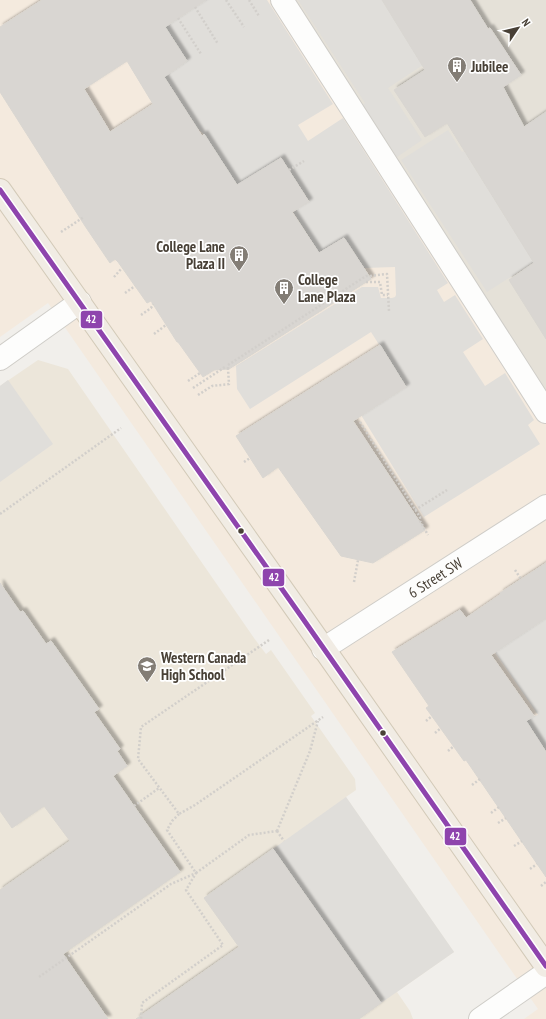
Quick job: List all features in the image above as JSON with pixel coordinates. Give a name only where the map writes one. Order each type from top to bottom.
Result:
[{"type":"main road","points":[[0,190],[546,966]]},
{"type":"street","points":[[282,0],[546,412]]},
{"type":"street","points":[[0,359],[80,302]]},
{"type":"street","name":"6 Street SW","points":[[324,649],[546,506]]},
{"type":"street","points":[[480,1019],[546,973]]},
{"type":"path","points":[[226,0],[244,27]]},
{"type":"path","points":[[249,0],[260,17]]},
{"type":"path","points":[[195,7],[218,44]]},
{"type":"path","points":[[178,18],[201,54]]},
{"type":"path","points":[[289,170],[304,161]]},
{"type":"path","points":[[61,232],[84,217]]},
{"type":"path","points":[[114,277],[122,268]]},
{"type":"path","points":[[198,395],[212,386],[229,384],[228,365],[282,328],[312,311],[346,287],[366,276],[387,274],[389,311]]},
{"type":"path","points":[[366,282],[380,282],[382,295],[388,295]]},
{"type":"path","points":[[125,293],[135,286]]},
{"type":"path","points":[[141,315],[153,306]]},
{"type":"path","points":[[154,334],[166,325]]},
{"type":"path","points":[[193,388],[225,367]]},
{"type":"path","points":[[188,381],[200,373]]},
{"type":"path","points":[[360,422],[415,510],[428,535]]},
{"type":"path","points":[[0,514],[121,428]]},
{"type":"path","points":[[244,462],[250,458]]},
{"type":"path","points":[[415,510],[447,490]]},
{"type":"path","points":[[354,582],[358,560]]},
{"type":"path","points":[[515,570],[521,579]]},
{"type":"path","points":[[179,814],[138,759],[141,728],[269,640]]},
{"type":"path","points":[[426,720],[432,716]]},
{"type":"path","points":[[196,873],[167,830],[172,821],[179,814],[195,805],[323,717]]},
{"type":"path","points":[[277,831],[310,751],[318,721]]},
{"type":"path","points":[[435,732],[441,728]]},
{"type":"path","points":[[448,751],[454,746]]},
{"type":"path","points":[[472,785],[480,779]]},
{"type":"path","points":[[134,806],[159,788]]},
{"type":"path","points":[[491,813],[499,807]]},
{"type":"path","points":[[498,823],[506,818]]},
{"type":"path","points":[[277,831],[284,841]]},
{"type":"path","points":[[39,977],[172,884],[196,873],[249,835],[277,831]]},
{"type":"path","points":[[514,846],[522,841]]},
{"type":"path","points":[[530,869],[537,864]]},
{"type":"path","points":[[141,1019],[142,1003],[223,945],[186,890],[196,873]]},
{"type":"path","points":[[541,886],[546,882]]},
{"type":"shaded area","points":[[0,0],[280,0],[546,418],[546,1019],[524,1019],[538,1009],[48,303],[0,337]]},
{"type":"shaded area","points":[[206,0],[267,0],[333,104],[298,125],[308,141],[343,118],[448,283],[437,290],[444,302],[455,295],[483,339],[463,352],[485,386],[505,373],[534,420],[528,425],[540,444],[424,517],[361,415],[406,387],[371,332],[250,409],[237,389],[236,366],[362,287],[378,287],[381,298],[395,297],[395,267],[364,268],[344,238],[319,253],[293,212],[309,201],[281,158],[237,185],[204,134],[197,128],[165,78],[145,90],[131,68],[173,41],[164,27]]},
{"type":"shaded area","points":[[280,0],[546,0],[546,418]]},
{"type":"shaded area","points":[[298,0],[405,0],[423,65],[388,88],[422,140],[397,157],[363,105],[365,103]]},
{"type":"shaded area","points":[[448,130],[462,152],[464,151],[521,242],[542,257],[487,292],[401,160]]},
{"type":"shaded area","name":"Western Canada High School","points":[[38,360],[68,369],[254,638],[266,654],[271,650],[315,713],[311,716],[355,779],[356,790],[346,797],[454,952],[397,992],[410,1011],[413,1019],[0,1019],[0,386]]},
{"type":"shaded area","points":[[8,380],[53,444],[0,482],[0,386]]},
{"type":"shaded area","points":[[546,618],[546,752],[526,721],[538,715],[492,648],[526,631]]},
{"type":"shaded area","points":[[346,797],[454,952],[381,1003],[273,849]]},
{"type":"building","points":[[42,0],[206,0],[165,27],[187,61],[164,77],[202,136],[204,134],[237,185],[281,158],[309,202],[292,212],[319,253],[344,238],[371,279],[229,369],[214,370],[203,377],[177,342],[151,301],[147,303],[115,259],[110,263],[0,92],[0,27]],"holes":[[[127,61],[153,104],[110,132],[84,89]]]},
{"type":"building","points":[[382,0],[470,0],[488,29],[490,28],[521,75],[503,87],[524,127],[546,112],[546,339],[509,280],[534,263],[447,123],[425,137],[394,90],[425,70]]},
{"type":"building","points":[[380,345],[406,387],[353,421],[425,530],[373,563],[341,556],[278,467],[263,478],[236,436]]},
{"type":"building","points":[[546,563],[546,618],[491,655],[534,716],[526,721],[546,752],[546,877],[466,760],[464,761],[426,708],[429,706],[392,652],[460,610],[466,618],[501,594],[500,593]]},
{"type":"building","points":[[0,583],[20,612],[23,611],[46,644],[51,641],[99,709],[94,712],[120,749],[117,751],[127,766],[113,776],[180,872],[63,954],[108,1019],[0,1019],[0,890],[70,841],[44,806],[12,828],[0,811]]},
{"type":"building","points":[[273,849],[381,1003],[359,1019],[136,1019],[239,947],[204,898]]},
{"type":"transit line","name":"42","points":[[0,190],[546,966]]},
{"type":"place","name":"Jubilee","points":[[457,83]]},
{"type":"place","name":"College Lane Plaza II","points":[[239,272]]},
{"type":"place","name":"College Lane Plaza","points":[[284,305]]},
{"type":"place","name":"Western Canada High School","points":[[147,683]]}]
